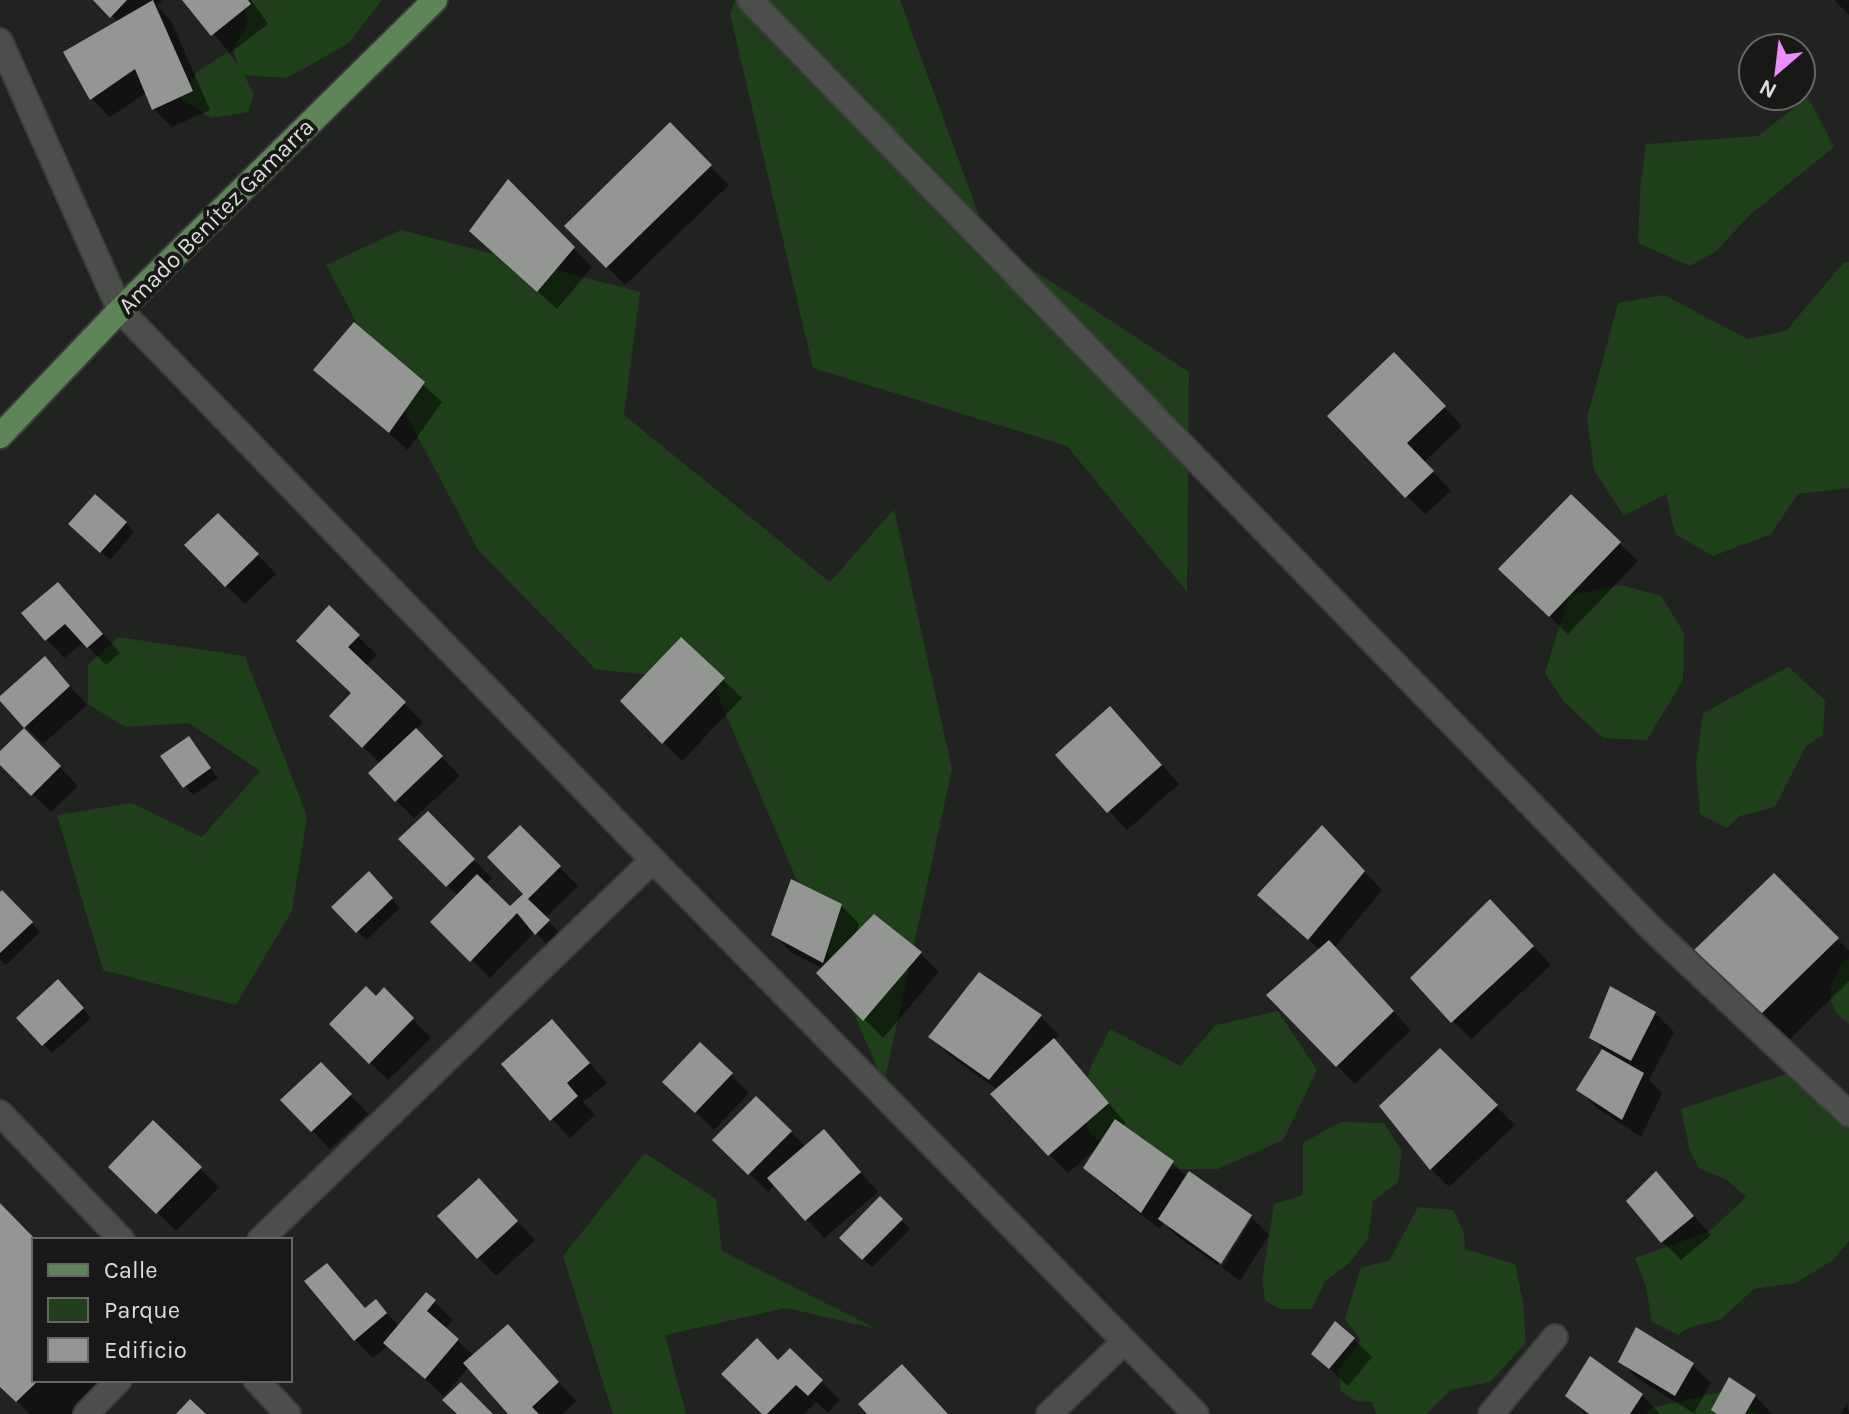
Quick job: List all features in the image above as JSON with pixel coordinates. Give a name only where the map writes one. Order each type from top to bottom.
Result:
[{"type":"main road","name":"Amado Benítez Gamarra","points":[[0,436],[120,310],[435,0]]},
{"type":"street","points":[[750,0],[1652,929],[1849,1114]]},
{"type":"street","points":[[0,41],[120,310],[1196,1414]]},
{"type":"street","points":[[262,1238],[653,860]]},
{"type":"street","points":[[0,1113],[120,1238]]},
{"type":"street","points":[[1491,1414],[1555,1337]]},
{"type":"street","points":[[1049,1414],[1124,1342]]},
{"type":"street","points":[[86,1414],[117,1382]]},
{"type":"street","points":[[258,1382],[288,1414]]},
{"type":"green space","points":[[242,0],[382,0],[349,43],[287,78],[244,75],[254,94],[248,112],[211,118],[179,98],[198,71],[228,52],[238,65],[233,48],[248,23]]},
{"type":"green space","points":[[735,0],[900,0],[988,240],[1189,372],[1187,592],[1067,446],[813,368],[730,14]]},
{"type":"green space","points":[[1789,112],[1816,112],[1834,147],[1750,215],[1716,251],[1690,266],[1638,243],[1646,144],[1758,136]]},
{"type":"green space","points":[[401,230],[640,292],[624,415],[830,582],[894,509],[952,769],[884,1084],[712,682],[595,669],[478,550],[326,265]]},
{"type":"green space","points":[[1844,262],[1849,262],[1849,488],[1798,494],[1771,534],[1713,556],[1675,534],[1666,494],[1624,516],[1594,470],[1587,418],[1618,303],[1664,295],[1748,339],[1786,331]]},
{"type":"green space","points":[[1621,585],[1661,596],[1684,633],[1683,680],[1647,740],[1603,738],[1564,702],[1545,673],[1569,595]]},
{"type":"green space","points":[[118,637],[245,656],[307,816],[292,911],[236,1005],[103,970],[57,815],[132,803],[202,837],[260,771],[189,723],[125,727],[88,704],[88,665]]},
{"type":"green space","points":[[1788,667],[1825,700],[1823,735],[1806,746],[1775,807],[1740,816],[1727,828],[1700,814],[1696,765],[1703,713]]},
{"type":"green space","points":[[1849,959],[1849,1024],[1831,1002],[1831,988],[1840,966]]},
{"type":"green space","points":[[1278,1011],[1317,1070],[1283,1140],[1218,1169],[1159,1169],[1142,1136],[1115,1154],[1089,1133],[1081,1101],[1091,1066],[1110,1029],[1180,1066],[1216,1025]]},
{"type":"green space","points":[[1798,1070],[1849,1124],[1849,1241],[1833,1260],[1796,1283],[1754,1289],[1720,1320],[1690,1327],[1678,1335],[1652,1322],[1646,1287],[1635,1258],[1710,1231],[1746,1197],[1727,1180],[1699,1168],[1690,1151],[1681,1109]]},
{"type":"green space","points":[[1340,1122],[1384,1123],[1402,1151],[1398,1182],[1373,1201],[1368,1239],[1349,1263],[1325,1281],[1312,1309],[1279,1309],[1265,1300],[1262,1280],[1274,1204],[1303,1195],[1303,1143]]},
{"type":"green space","points":[[645,1153],[716,1199],[722,1251],[877,1329],[786,1308],[665,1335],[686,1414],[613,1414],[563,1256]]},
{"type":"green space","points":[[1418,1207],[1453,1210],[1464,1233],[1465,1249],[1515,1264],[1523,1302],[1526,1343],[1490,1382],[1451,1390],[1426,1414],[1376,1414],[1372,1402],[1356,1401],[1341,1391],[1338,1371],[1361,1340],[1345,1319],[1361,1267],[1389,1261]]},
{"type":"green space","points":[[1720,1392],[1759,1414],[1646,1414],[1652,1408]]},
{"type":"building","points":[[93,0],[127,0],[110,18]]},
{"type":"building","points":[[153,0],[193,91],[152,110],[135,69],[90,100],[63,52]]},
{"type":"building","points":[[182,0],[248,0],[251,4],[211,36]]},
{"type":"building","points":[[670,122],[712,165],[606,268],[564,226]]},
{"type":"building","points":[[508,179],[575,247],[537,292],[469,231]]},
{"type":"building","points":[[354,322],[425,382],[389,433],[313,370]]},
{"type":"building","points":[[1394,352],[1446,406],[1407,443],[1434,471],[1405,498],[1327,416]]},
{"type":"building","points":[[95,494],[127,522],[100,553],[68,524]]},
{"type":"building","points":[[1571,494],[1621,542],[1549,617],[1498,569]]},
{"type":"building","points":[[218,513],[259,554],[225,587],[184,545]]},
{"type":"building","points":[[58,582],[103,634],[87,648],[65,624],[45,641],[21,613]]},
{"type":"building","points":[[329,605],[360,635],[348,647],[406,702],[362,748],[329,716],[351,693],[296,641]]},
{"type":"building","points":[[681,637],[725,678],[662,744],[620,701]]},
{"type":"building","points":[[45,656],[70,686],[24,728],[0,701],[0,696]]},
{"type":"building","points":[[1110,706],[1162,765],[1107,813],[1055,755]]},
{"type":"building","points":[[24,728],[61,766],[31,796],[0,765],[0,751]]},
{"type":"building","points":[[416,728],[443,756],[395,802],[368,773]]},
{"type":"building","points":[[189,736],[211,768],[183,788],[160,756]]},
{"type":"building","points":[[428,811],[475,859],[446,887],[398,839]]},
{"type":"building","points":[[520,825],[561,866],[528,899],[550,920],[535,935],[517,913],[470,962],[430,922],[477,874],[510,906],[523,894],[487,857]]},
{"type":"building","points":[[1322,825],[1365,871],[1308,940],[1257,895]]},
{"type":"building","points":[[369,871],[393,898],[356,933],[331,907]]},
{"type":"building","points":[[1774,873],[1839,938],[1759,1016],[1694,950]]},
{"type":"building","points":[[791,879],[842,904],[823,963],[771,935]]},
{"type":"building","points":[[2,890],[33,922],[0,953],[0,892]]},
{"type":"building","points":[[1490,899],[1534,946],[1451,1023],[1410,978]]},
{"type":"building","points":[[874,914],[922,952],[863,1021],[816,973]]},
{"type":"building","points":[[1329,940],[1394,1011],[1336,1067],[1266,995]]},
{"type":"building","points":[[979,972],[1042,1015],[989,1080],[928,1037]]},
{"type":"building","points":[[58,979],[84,1008],[42,1046],[16,1018]]},
{"type":"building","points":[[366,986],[376,996],[384,987],[414,1018],[369,1064],[329,1024]]},
{"type":"building","points":[[1610,986],[1656,1012],[1631,1061],[1589,1038]]},
{"type":"building","points":[[552,1019],[590,1063],[567,1083],[578,1096],[550,1121],[501,1064]]},
{"type":"building","points":[[1054,1038],[1109,1103],[1048,1156],[990,1094]]},
{"type":"building","points":[[700,1042],[733,1073],[695,1113],[662,1082]]},
{"type":"building","points":[[1440,1048],[1498,1105],[1430,1170],[1379,1106]]},
{"type":"building","points":[[1602,1049],[1644,1073],[1622,1120],[1576,1090]]},
{"type":"building","points":[[321,1062],[352,1094],[311,1132],[280,1100]]},
{"type":"building","points":[[756,1096],[792,1131],[748,1175],[712,1140]]},
{"type":"building","points":[[1115,1119],[1174,1161],[1141,1213],[1083,1168]]},
{"type":"building","points":[[153,1120],[202,1167],[156,1214],[108,1167]]},
{"type":"building","points":[[824,1129],[861,1172],[805,1221],[767,1178]]},
{"type":"building","points":[[1189,1171],[1252,1215],[1221,1264],[1158,1219]]},
{"type":"building","points":[[1656,1171],[1694,1216],[1661,1243],[1626,1201]]},
{"type":"building","points":[[479,1178],[518,1221],[477,1259],[437,1216]]},
{"type":"building","points":[[880,1196],[903,1219],[862,1260],[839,1238]]},
{"type":"building","points":[[0,1203],[34,1238],[32,1382],[37,1382],[16,1402],[0,1387]]},
{"type":"building","points":[[327,1263],[365,1308],[376,1299],[387,1313],[354,1341],[304,1281]]},
{"type":"building","points":[[426,1292],[436,1300],[427,1311],[459,1339],[425,1379],[383,1343]]},
{"type":"building","points":[[1335,1321],[1355,1338],[1329,1369],[1311,1354]]},
{"type":"building","points":[[508,1324],[559,1382],[532,1407],[539,1414],[508,1414],[463,1363]]},
{"type":"building","points":[[1636,1327],[1694,1363],[1675,1396],[1618,1362]]},
{"type":"building","points":[[757,1338],[778,1360],[790,1348],[823,1380],[808,1396],[796,1385],[767,1414],[762,1414],[721,1374]]},
{"type":"building","points":[[1590,1356],[1643,1394],[1630,1414],[1589,1414],[1565,1396]]},
{"type":"building","points":[[902,1364],[948,1414],[867,1414],[858,1404]]},
{"type":"building","points":[[1729,1377],[1756,1395],[1745,1414],[1717,1414],[1711,1410]]},
{"type":"building","points":[[461,1382],[493,1414],[457,1414],[442,1400]]},
{"type":"building","points":[[190,1399],[206,1414],[176,1414]]}]
